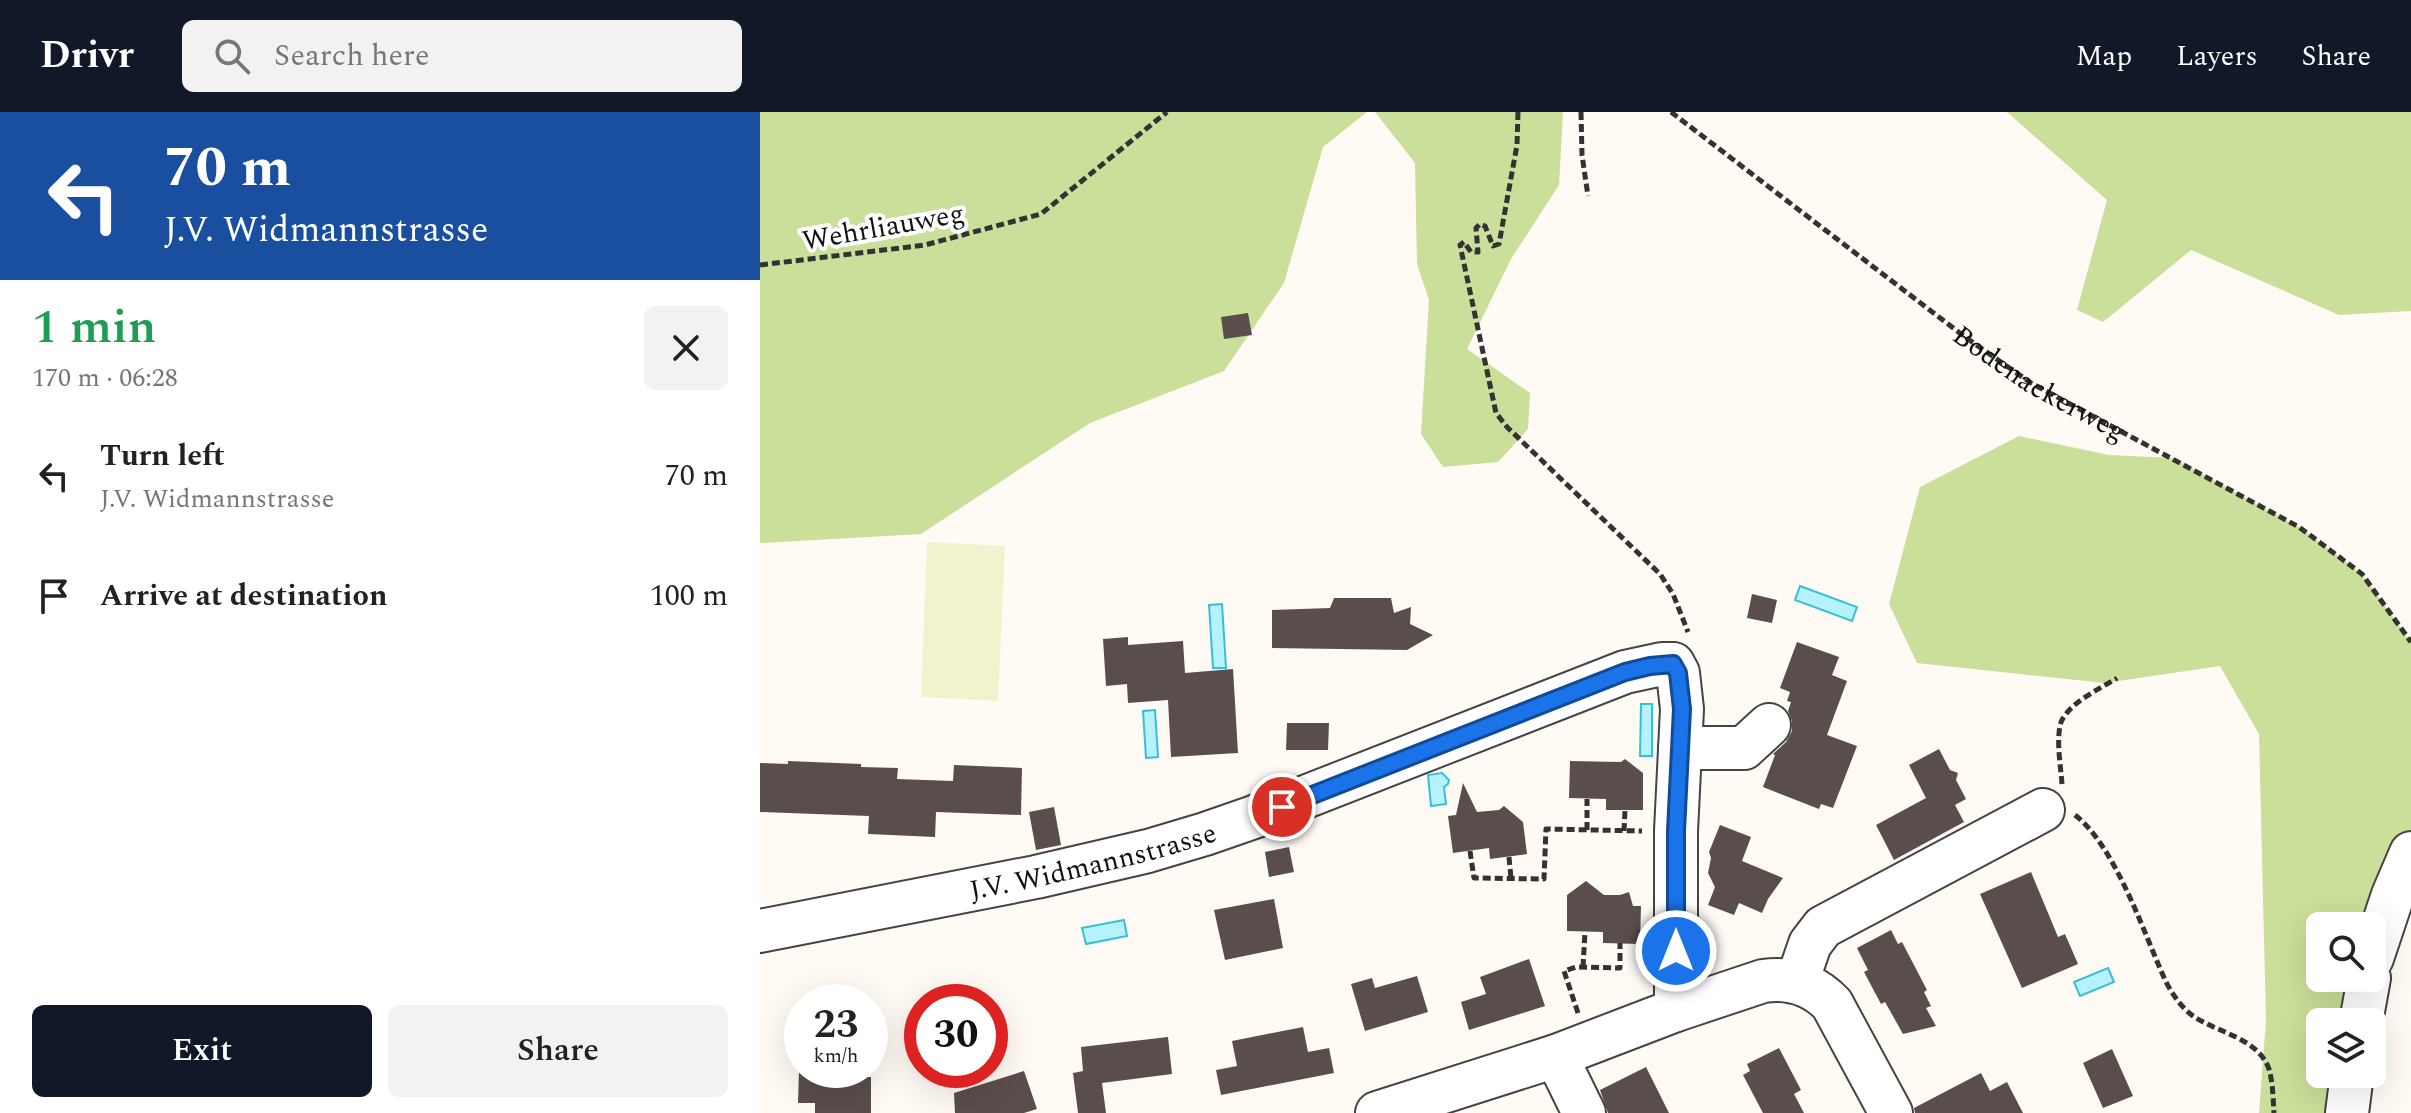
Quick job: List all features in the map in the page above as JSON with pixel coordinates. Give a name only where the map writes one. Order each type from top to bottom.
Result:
[{"type":"street","points":[[1676,1010],[1676,831],[1682,698],[1678,673],[1682,654]]},
{"type":"street","name":"J.V. Widmannstrasse","points":[[760,931],[1036,877],[1162,847],[1254,817],[1625,672],[1682,654]]},
{"type":"street","points":[[1680,748],[1744,748],[1769,725]]},
{"type":"street","points":[[1797,982],[1810,944],[1823,927],[2052,809]]},
{"type":"street","points":[[2386,916],[2411,853]]},
{"type":"street","points":[[1377,1113],[1572,1050],[1676,1010],[1776,979],[1797,982],[1822,994],[1832,1004],[1891,1113]]},
{"type":"street","points":[[1572,1050],[1584,1113]]},
{"type":"street","points":[[2347,1113],[2350,1088]]},
{"type":"path","name":"Wehrliauweg","points":[[760,265],[925,245],[1041,214],[1167,112]]},
{"type":"path","points":[[1518,112],[1517,145],[1499,244],[1492,244],[1485,226],[1480,224],[1476,228],[1478,252],[1473,253],[1464,242],[1460,245],[1496,413],[1660,574],[1677,603],[1682,654]]},
{"type":"path","points":[[1581,112],[1582,155],[1588,196]]},
{"type":"path","name":"Bodenackerweg","points":[[1671,112],[1965,337],[2031,383],[2299,527],[2362,574],[2411,642]]},
{"type":"path","points":[[2117,678],[2074,706],[2062,721],[2059,748],[2063,798],[2052,809],[2078,817],[2103,846],[2175,998],[2192,1015],[2243,1042],[2262,1056],[2270,1074],[2274,1113]]},
{"type":"path","points":[[1587,799],[1587,830]]},
{"type":"path","points":[[1624,831],[1625,810]]},
{"type":"path","points":[[1470,851],[1474,878],[1544,879],[1546,829],[1676,831]]},
{"type":"path","points":[[1509,857],[1511,878]]},
{"type":"path","points":[[1583,967],[1585,932]]},
{"type":"path","points":[[1572,1050],[1564,971],[1576,967],[1620,968],[1620,943]]},
{"type":"green space","points":[[760,112],[1367,112],[1323,147],[1284,283],[1224,371],[1090,423],[921,534],[760,543]]},
{"type":"green space","points":[[1375,112],[1563,112],[1559,185],[1511,259],[1467,349],[1530,393],[1528,429],[1498,462],[1443,467],[1421,434],[1429,300],[1417,264],[1415,163]]},
{"type":"green space","points":[[2007,112],[2411,112],[2411,311],[2339,315],[2191,250],[2103,322],[2077,310],[2107,200]]},
{"type":"green space","points":[[2019,436],[2109,455],[2173,458],[2299,527],[2362,574],[2411,642],[2411,867],[2381,912],[2306,912],[2306,992],[2365,992],[2360,1008],[2306,1008],[2306,1088],[2336,1088],[2329,1113],[2259,1113],[2266,1020],[2259,734],[2220,666],[2105,683],[1917,663],[1889,604],[1920,487]]},
{"type":"green space","points":[[927,542],[1005,546],[998,701],[921,697]]},
{"type":"water","points":[[1800,586],[1857,607],[1852,621],[1795,600]]},
{"type":"water","points":[[1222,604],[1226,668],[1213,668],[1209,605]]},
{"type":"water","points":[[1641,704],[1652,704],[1652,756],[1640,756]]},
{"type":"water","points":[[1155,710],[1158,757],[1146,758],[1143,711]]},
{"type":"water","points":[[1442,773],[1449,780],[1444,787],[1446,804],[1431,806],[1428,775]]},
{"type":"water","points":[[1124,920],[1127,936],[1086,944],[1082,928]]},
{"type":"water","points":[[2108,968],[2114,982],[2080,996],[2074,982]]},
{"type":"building","points":[[1248,313],[1252,335],[1224,339],[1221,317]]},
{"type":"building","points":[[1752,594],[1777,600],[1772,623],[1747,618]]},
{"type":"building","points":[[1334,598],[1391,598],[1394,613],[1411,607],[1410,624],[1433,635],[1407,650],[1272,648],[1272,610],[1330,608]]},
{"type":"building","points":[[1128,637],[1128,645],[1183,641],[1185,673],[1233,669],[1238,753],[1171,757],[1168,700],[1128,703],[1127,684],[1106,686],[1103,639]]},
{"type":"building","points":[[1797,642],[1839,657],[1832,675],[1847,681],[1827,735],[1857,746],[1833,808],[1821,804],[1819,809],[1763,787],[1773,754],[1792,731],[1788,711],[1791,702],[1787,701],[1790,692],[1780,688]]},
{"type":"building","points":[[1287,723],[1329,723],[1328,750],[1286,750]]},
{"type":"building","points":[[1939,749],[1950,770],[1958,773],[1956,780],[1966,799],[1955,805],[1964,822],[1894,860],[1876,825],[1926,798],[1909,765]]},
{"type":"building","points":[[1625,759],[1643,773],[1643,810],[1606,810],[1606,799],[1569,798],[1570,761],[1621,762]]},
{"type":"building","points":[[788,761],[898,768],[897,779],[953,781],[954,765],[1022,768],[1021,815],[936,812],[935,837],[868,834],[869,816],[760,812],[760,763],[788,764]]},
{"type":"building","points":[[1463,783],[1477,812],[1499,810],[1504,806],[1523,822],[1527,854],[1490,859],[1489,848],[1453,853],[1448,816],[1456,815]]},
{"type":"building","points":[[1054,807],[1061,845],[1036,850],[1029,812]]},
{"type":"building","points":[[1720,825],[1751,837],[1742,861],[1783,878],[1762,913],[1739,903],[1734,915],[1708,905],[1715,887],[1708,873],[1709,852]]},
{"type":"building","points":[[1289,847],[1294,872],[1269,877],[1265,852]]},
{"type":"building","points":[[2031,872],[2058,937],[2065,934],[2078,964],[2022,988],[1980,894]]},
{"type":"building","points":[[1586,881],[1604,895],[1629,892],[1633,906],[1641,906],[1640,944],[1603,943],[1603,932],[1567,931],[1567,895]]},
{"type":"building","points":[[1274,899],[1283,948],[1225,960],[1214,910]]},
{"type":"building","points":[[1891,930],[1898,944],[1902,942],[1927,990],[1924,992],[1931,1006],[1926,1008],[1936,1026],[1903,1034],[1885,1002],[1881,1004],[1864,972],[1868,970],[1857,948]]},
{"type":"building","points":[[1529,959],[1545,1006],[1469,1030],[1461,1002],[1486,994],[1480,977]]},
{"type":"building","points":[[1417,976],[1428,1012],[1365,1031],[1351,984],[1372,978],[1375,988]]},
{"type":"building","points":[[1303,1027],[1308,1052],[1329,1048],[1334,1073],[1221,1095],[1216,1070],[1237,1066],[1232,1041]]},
{"type":"building","points":[[1168,1037],[1172,1074],[1102,1083],[1106,1113],[1078,1113],[1073,1073],[1083,1071],[1081,1047]]},
{"type":"building","points":[[1779,1048],[1801,1090],[1794,1094],[1804,1113],[1763,1113],[1743,1075],[1750,1071],[1747,1064]]},
{"type":"building","points":[[2112,1049],[2133,1096],[2103,1108],[2083,1063]]},
{"type":"building","points":[[1646,1067],[1669,1113],[1608,1113],[1600,1090]]},
{"type":"building","points":[[1024,1071],[1037,1109],[1024,1113],[955,1113],[954,1093],[970,1088],[1008,1088],[1008,1076]]},
{"type":"building","points":[[1981,1073],[1990,1091],[2007,1082],[2023,1113],[1915,1113],[1914,1108]]},
{"type":"building","points":[[798,1088],[871,1088],[871,1113],[815,1113],[815,1103],[798,1103]]},
{"type":"route","points":[[1282,807],[1625,672],[1673,664],[1678,673],[1682,698],[1676,831],[1676,951]]}]
